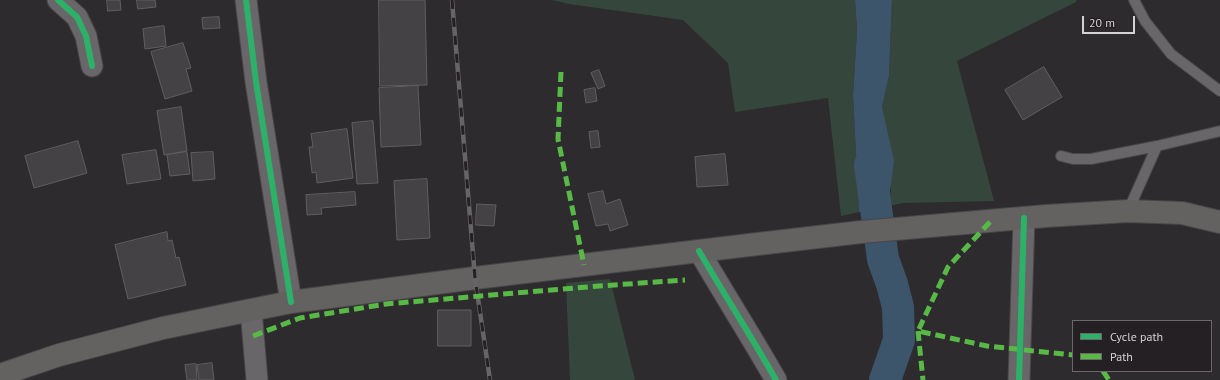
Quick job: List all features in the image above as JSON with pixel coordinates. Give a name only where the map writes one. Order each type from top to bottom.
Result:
[{"type":"main road","points":[[0,375],[58,355],[103,343],[163,328],[251,310],[291,302],[476,278],[861,232],[1024,218],[1128,211],[1182,214],[1220,222]]},
{"type":"street","points":[[58,0],[76,17],[86,36],[92,66]]},
{"type":"street","points":[[246,0],[256,82],[291,302]]},
{"type":"street","points":[[1019,380],[1024,218]]},
{"type":"street","points":[[699,251],[776,380]]},
{"type":"street","points":[[251,310],[257,380]]},
{"type":"lane","points":[[1134,0],[1145,21],[1171,54],[1220,91]]},
{"type":"lane","points":[[1061,156],[1073,159],[1091,159],[1157,146],[1220,131]]},
{"type":"lane","points":[[1128,211],[1157,146]]},
{"type":"green space","points":[[552,0],[855,0],[857,30],[853,95],[859,212],[841,216],[828,98],[735,112],[728,63],[683,20],[569,4]]},
{"type":"green space","points":[[892,0],[1077,0],[1076,2],[957,61],[994,201],[903,203],[888,206],[891,190],[882,107],[889,76]]},
{"type":"green space","points":[[610,279],[635,380],[570,380],[566,283]]},
{"type":"water","points":[[855,0],[892,0],[889,76],[882,107],[894,161],[888,206],[859,212],[853,95],[857,30]]},
{"type":"building","points":[[107,0],[120,0],[121,10],[108,11]]},
{"type":"building","points":[[137,0],[155,0],[156,7],[138,9]]},
{"type":"building","points":[[379,0],[425,0],[427,85],[380,86]]},
{"type":"building","points":[[219,17],[220,28],[203,29],[202,18]]},
{"type":"building","points":[[164,26],[166,46],[145,49],[143,29]]},
{"type":"building","points":[[183,43],[191,68],[186,69],[192,91],[165,99],[151,52]]},
{"type":"building","points":[[1044,67],[1062,97],[1023,120],[1005,90]]},
{"type":"building","points":[[599,70],[605,86],[598,89],[591,73]]},
{"type":"building","points":[[418,86],[421,145],[381,147],[379,88]]},
{"type":"building","points":[[595,88],[597,101],[586,103],[584,90]]},
{"type":"building","points":[[181,107],[187,151],[164,155],[157,111]]},
{"type":"building","points":[[373,121],[378,183],[357,184],[352,123]]},
{"type":"building","points":[[347,129],[353,178],[317,183],[316,172],[312,173],[309,147],[313,147],[311,134]]},
{"type":"building","points":[[598,131],[600,147],[591,148],[589,132]]},
{"type":"building","points":[[78,141],[87,173],[34,188],[25,156]]},
{"type":"building","points":[[156,150],[161,179],[127,184],[122,155]]},
{"type":"building","points":[[187,152],[190,174],[170,176],[167,155]]},
{"type":"building","points":[[213,152],[215,179],[193,181],[191,153]]},
{"type":"building","points":[[725,154],[728,185],[697,187],[695,157]]},
{"type":"building","points":[[427,179],[430,238],[397,240],[394,181]]},
{"type":"building","points":[[603,191],[606,204],[620,199],[628,225],[610,231],[608,224],[596,226],[588,194]]},
{"type":"building","points":[[355,192],[356,205],[321,208],[322,214],[307,215],[306,195]]},
{"type":"building","points":[[477,204],[496,205],[494,226],[476,225]]},
{"type":"building","points":[[167,232],[168,241],[172,240],[176,258],[179,257],[186,285],[128,299],[115,245]]},
{"type":"building","points":[[438,310],[471,310],[471,346],[438,346]]},
{"type":"building","points":[[212,363],[214,380],[199,380],[197,365]]},
{"type":"building","points":[[196,364],[197,380],[187,380],[185,365]]},
{"type":"waterway","points":[[870,165],[883,259],[898,307],[899,340],[885,380]]},
{"type":"railway","points":[[452,0],[475,278],[490,380]]},
{"type":"marked path","points":[[561,72],[558,139],[584,265]]},
{"type":"marked path","points":[[990,222],[948,267],[918,331],[987,346],[1072,355]]},
{"type":"marked path","points":[[253,336],[300,318],[386,304],[685,280]]},
{"type":"marked path","points":[[918,331],[923,380]]},
{"type":"marked path","points":[[1104,372],[1109,380]]},
{"type":"cycle path","points":[[58,0],[77,17],[86,36],[92,66]]},
{"type":"cycle path","points":[[246,0],[256,82],[291,302]]},
{"type":"cycle path","points":[[1019,380],[1024,218]]},
{"type":"cycle path","points":[[699,251],[776,380]]}]
